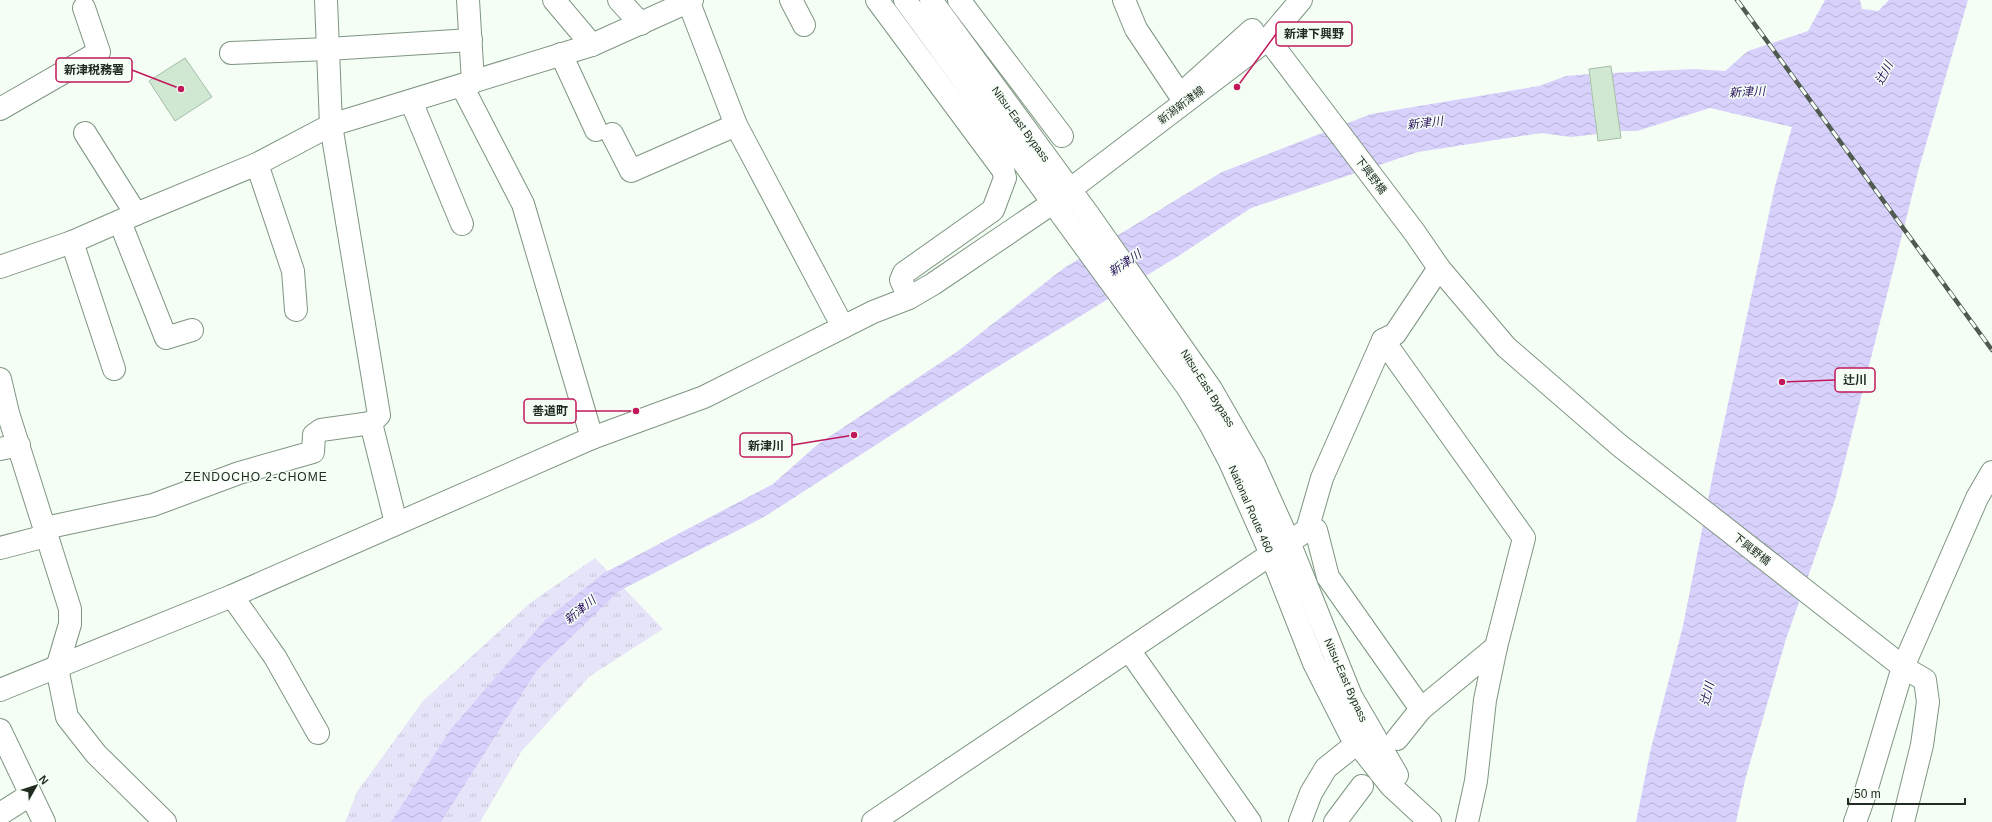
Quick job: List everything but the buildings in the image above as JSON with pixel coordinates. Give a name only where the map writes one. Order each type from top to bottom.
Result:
[{"type":"main road","points":[[0,548],[46,532],[153,506],[239,473],[313,452],[314,435],[321,430],[371,423],[378,415],[331,125],[326,0]]},
{"type":"main road","points":[[468,0],[471,40],[468,84],[523,204],[592,438]]},
{"type":"main road","points":[[554,0],[592,45]]},
{"type":"main road","points":[[619,0],[641,24]]},
{"type":"main road","points":[[791,0],[804,25]]},
{"type":"main road","points":[[877,0],[1003,170],[1005,178],[993,210],[904,273],[901,280],[909,298]]},
{"type":"main road","name":"Nitsu-East Bypass","points":[[905,0],[1029,152],[1062,196]]},
{"type":"main road","name":"Nitsu-East Bypass","points":[[930,0],[1029,152]]},
{"type":"main road","points":[[959,0],[1062,136]]},
{"type":"main road","name":"下興野橋","points":[[1124,0],[1136,29],[1180,95],[1252,30],[1265,41],[1328,116],[1415,233],[1439,268],[1506,347],[1618,446],[1886,652],[1903,667],[1926,680],[1928,702],[1922,745],[1904,822]]},
{"type":"main road","name":"新潟新津線","points":[[0,690],[232,596],[592,438],[704,397],[873,312],[909,298],[933,284],[1062,196],[1265,41],[1301,0]]},
{"type":"main road","points":[[0,267],[72,242],[257,164],[331,125],[592,45],[690,1],[736,125],[843,327]]},
{"type":"main road","points":[[0,109],[99,52],[84,8]]},
{"type":"main road","points":[[231,53],[328,49],[471,40]]},
{"type":"main road","points":[[561,54],[604,132],[631,171],[736,125]]},
{"type":"main road","points":[[411,101],[462,224]]},
{"type":"main road","points":[[85,133],[128,218],[166,338],[192,330]]},
{"type":"main road","points":[[257,164],[293,271],[296,310]]},
{"type":"main road","name":"National Route 460","points":[[1062,196],[1145,311],[1280,548],[1314,663],[1356,744],[1391,786],[1426,818]]},
{"type":"main road","points":[[72,242],[114,369]]},
{"type":"main road","points":[[1307,530],[1322,478],[1383,340],[1395,334],[1439,268]]},
{"type":"main road","points":[[1383,340],[1524,538],[1496,647],[1485,700],[1476,781],[1467,822]]},
{"type":"main road","points":[[0,379],[9,447],[46,532],[70,609],[70,624],[57,668],[67,716],[96,754],[165,822]]},
{"type":"main road","points":[[371,423],[396,524]]},
{"type":"main road","points":[[1855,822],[1866,792],[1903,667],[1977,498],[1992,472]]},
{"type":"main road","points":[[873,822],[1307,530],[1316,530],[1328,577],[1421,709]]},
{"type":"main road","name":"Nitsu-East Bypass","points":[[1280,548],[1351,696],[1374,738],[1426,818]]},
{"type":"main road","points":[[232,596],[275,658],[318,733]]},
{"type":"main road","points":[[1397,739],[1421,709],[1496,647]]},
{"type":"main road","points":[[1129,650],[1250,822]]},
{"type":"main road","points":[[0,730],[30,796],[44,822]]},
{"type":"main road","points":[[1300,822],[1311,793],[1326,768],[1356,744]]},
{"type":"main road","points":[[1335,822],[1362,786]]},
{"type":"main road","points":[[0,814],[30,796]]},
{"type":"green space","points":[[595,558],[663,629],[590,676],[521,752],[480,822],[345,822],[357,792],[423,701],[530,603]]},
{"type":"water","points":[[1825,0],[1860,0],[1862,9],[1878,11],[1889,0],[1968,0],[1919,168],[1835,500],[1786,639],[1745,780],[1736,822],[1636,822],[1651,748],[1683,626],[1715,464],[1775,186],[1792,127],[1710,108],[1637,131],[1620,131],[1612,73],[1694,69],[1725,71],[1748,51],[1808,31]]},
{"type":"water","points":[[1589,74],[1597,134],[1571,137],[1541,133],[1418,152],[1251,208],[1180,255],[986,374],[764,517],[619,591],[537,670],[441,822],[391,822],[451,729],[545,620],[604,573],[773,484],[817,445],[958,351],[1064,268],[1222,172],[1371,114],[1539,86],[1566,76]]},
{"type":"railway","points":[[1737,0],[1992,350]]},
{"type":"place","name":"新津下興野","points":[[1237,87]]},
{"type":"place","name":"新津税務署","points":[[181,89]]},
{"type":"place","name":"辻川","points":[[1782,382]]},
{"type":"place","name":"善道町","points":[[636,411]]},
{"type":"place","name":"新津川","points":[[854,435]]},
{"type":"district","name":"ZENDOCHO 2-CHOME","points":[[256,477]]}]
